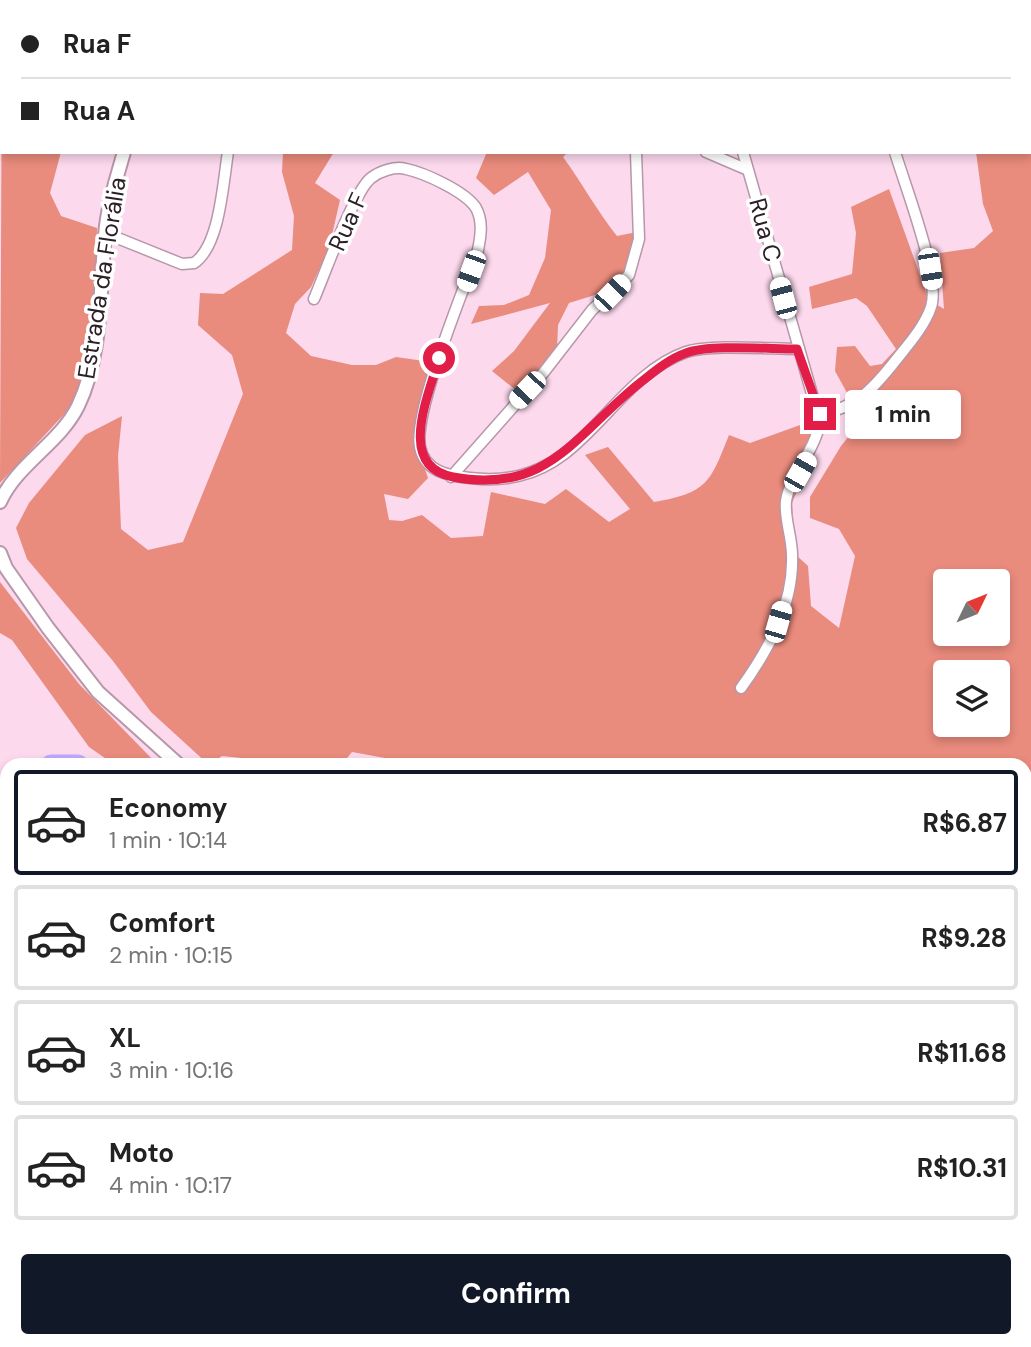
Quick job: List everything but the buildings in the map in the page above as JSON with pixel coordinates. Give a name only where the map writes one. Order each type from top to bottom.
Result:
[{"type":"street","name":"Estrada da Florália","points":[[0,502],[12,483],[78,407],[99,328],[105,233],[124,154]]},
{"type":"street","points":[[105,233],[182,264],[194,264],[207,248],[217,220],[228,154]]},
{"type":"street","points":[[451,477],[544,372],[592,310],[629,275],[639,239],[636,154]]},
{"type":"street","points":[[711,154],[748,170]]},
{"type":"street","name":"Rua C","points":[[744,154],[797,349],[820,414]]},
{"type":"street","points":[[741,688],[774,638],[789,589],[792,553],[786,498],[811,452],[818,433],[820,414],[847,408],[872,390],[924,323],[932,305],[930,269],[896,154]]},
{"type":"street","name":"Rua F","points":[[314,299],[352,211],[371,178],[385,171],[405,169],[457,191],[475,206],[480,220],[478,250],[439,358],[419,430],[421,449],[426,461],[437,471],[451,477]]},
{"type":"street","points":[[451,477],[494,481],[537,470],[565,453],[610,407],[665,363],[687,352],[797,349]]},
{"type":"street","points":[[0,553],[6,568],[48,628],[98,692],[171,758]]},
{"type":"shaded area","points":[[1,154],[60,154],[50,193],[61,216],[97,228],[99,324],[82,395],[0,483]]},
{"type":"shaded area","points":[[283,154],[333,154],[315,183],[340,200],[329,248],[311,287],[295,304],[286,333],[311,356],[352,365],[376,365],[396,357],[431,362],[415,440],[428,478],[408,499],[384,494],[389,520],[402,521],[422,515],[451,538],[483,536],[491,492],[545,504],[566,489],[609,522],[630,509],[585,455],[608,447],[654,502],[696,490],[704,483],[717,464],[729,435],[750,443],[814,420],[808,465],[792,503],[795,554],[808,566],[811,606],[839,628],[855,556],[839,529],[810,518],[810,497],[841,446],[862,420],[835,371],[837,347],[855,346],[870,366],[882,364],[896,349],[867,306],[856,298],[812,309],[809,287],[852,274],[856,233],[851,207],[889,189],[929,300],[944,309],[940,253],[974,248],[993,231],[983,204],[976,154],[1031,154],[1031,758],[385,758],[352,752],[347,758],[201,758],[151,712],[113,661],[27,559],[16,528],[29,503],[85,435],[122,416],[118,456],[121,529],[148,550],[183,542],[243,394],[232,355],[198,325],[200,293],[223,294],[292,250],[294,216],[282,172]]},
{"type":"shaded area","points":[[486,154],[566,154],[563,157],[617,236],[637,232],[628,263],[618,281],[601,293],[569,303],[558,325],[557,350],[534,381],[517,391],[492,371],[514,351],[550,303],[471,324],[479,306],[504,305],[529,295],[545,258],[551,210],[528,172],[494,195],[476,178]]},
{"type":"shaded area","points":[[0,582],[79,684],[151,758],[105,758],[89,747],[12,640],[0,633]]},
{"type":"route","points":[[439,358],[419,430],[421,449],[426,461],[437,471],[451,477],[494,481],[537,470],[565,453],[610,407],[665,363],[687,352],[797,349],[820,414]]}]
